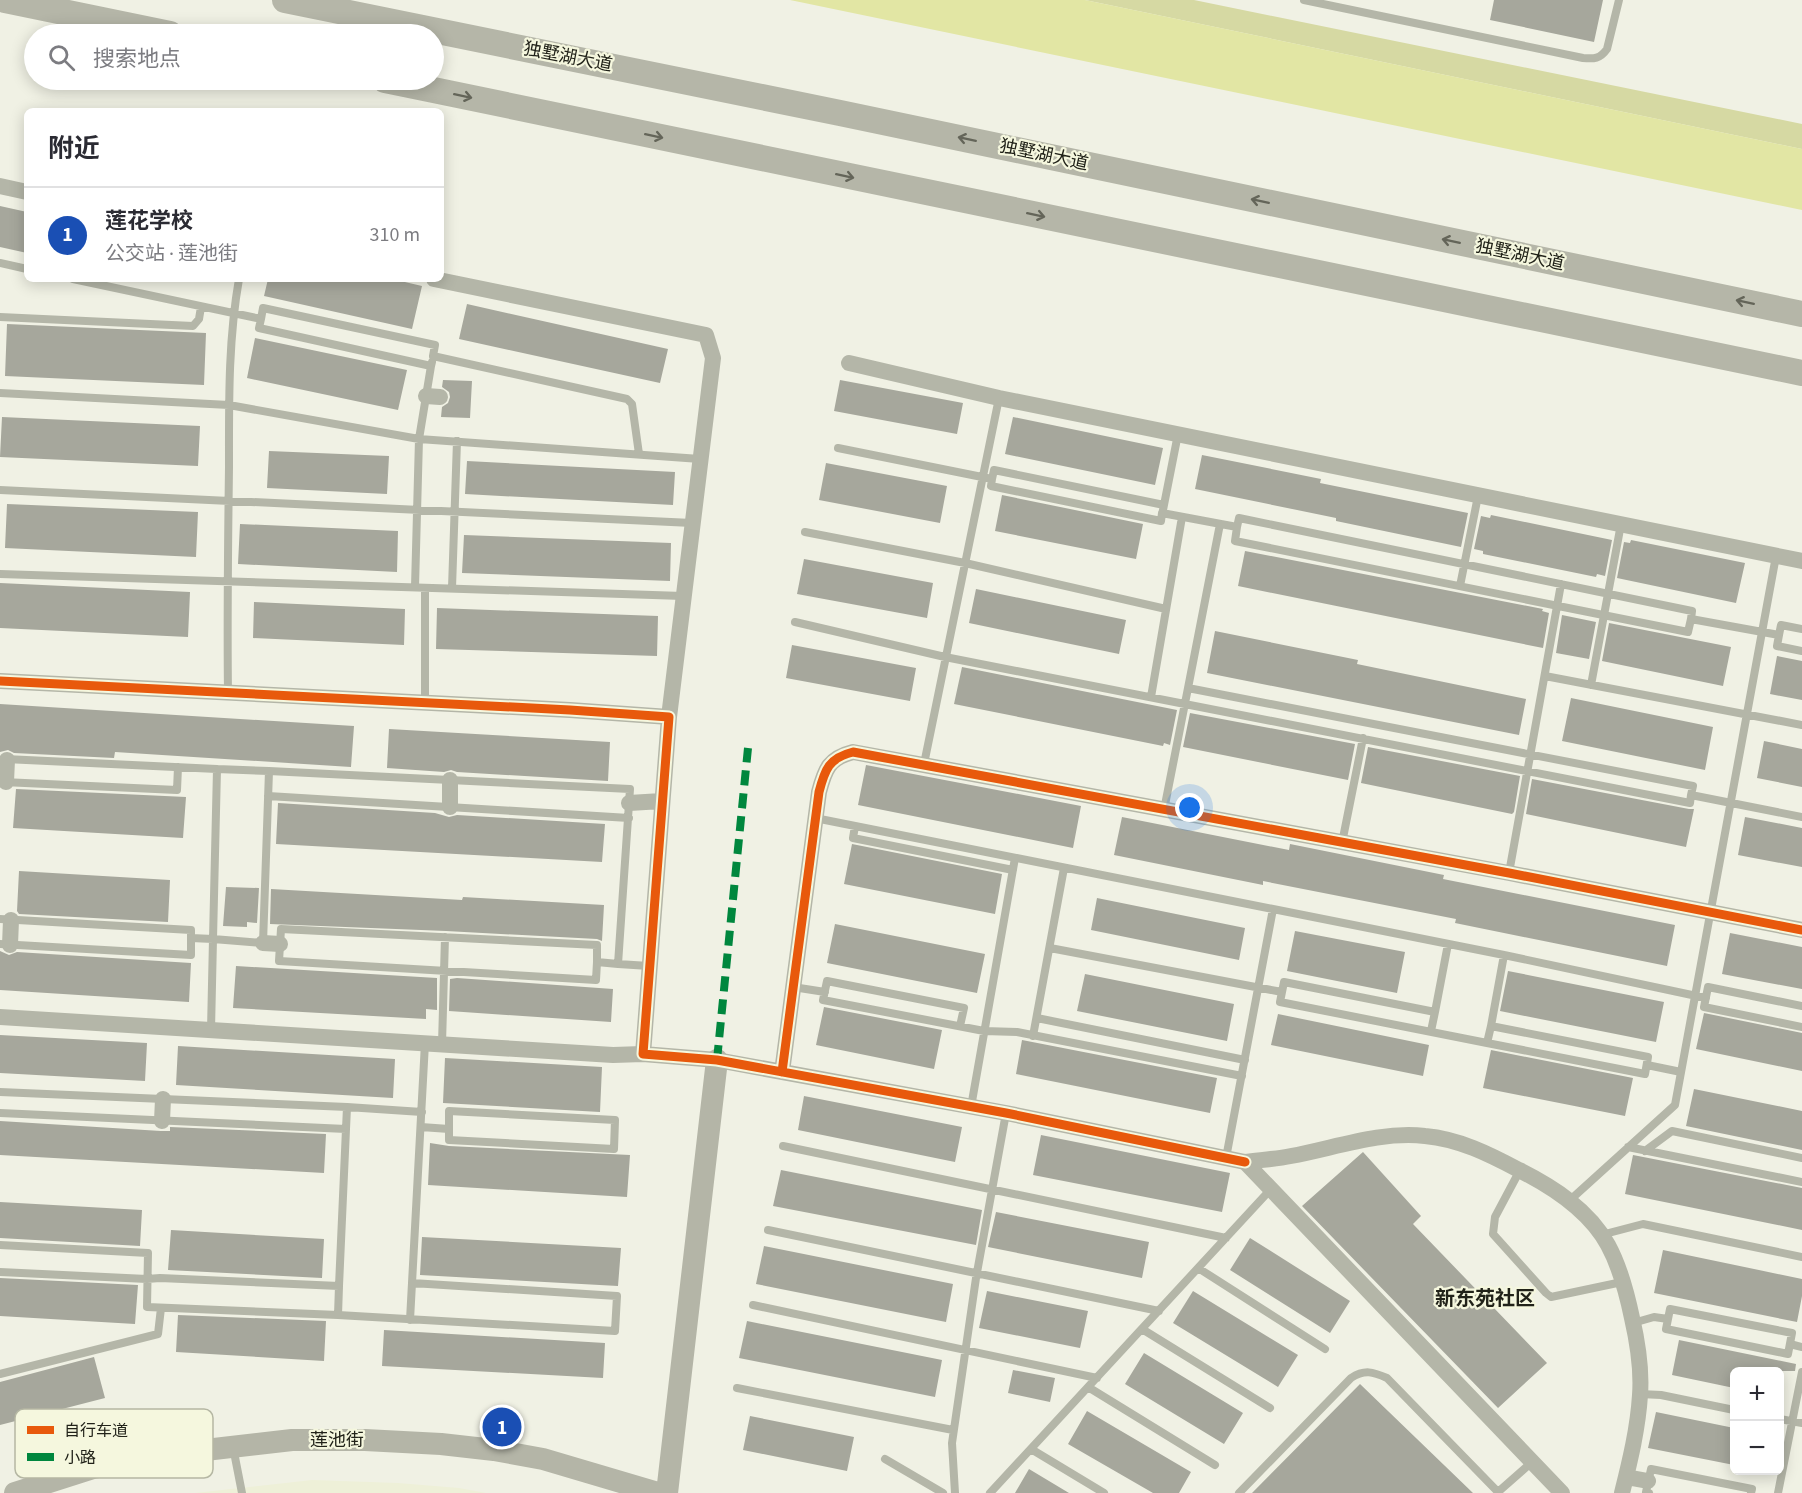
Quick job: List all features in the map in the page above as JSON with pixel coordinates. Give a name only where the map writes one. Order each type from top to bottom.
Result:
[{"type":"main road","points":[[5,0],[121,24]]},
{"type":"main road","name":"独墅湖大道","points":[[285,0],[403,24]]},
{"type":"main road","name":"独墅湖大道","points":[[444,32],[1802,314]]},
{"type":"main road","points":[[433,90],[1802,373]]},
{"type":"main road","points":[[668,1493],[717,1060]]},
{"type":"main road","name":"莲池街","points":[[213,1449],[292,1440],[365,1440],[441,1444],[543,1459],[658,1493]]},
{"type":"main road","name":"莲池街","points":[[15,1493],[62,1478]]},
{"type":"street","points":[[0,186],[24,191]]},
{"type":"street","points":[[444,281],[706,335],[713,358],[669,717],[643,1054]]},
{"type":"street","points":[[849,363],[999,398],[1802,561]]},
{"type":"street","points":[[0,681],[425,702],[669,717]]},
{"type":"street","points":[[782,1072],[819,792],[826,768],[839,755],[853,752],[1509,873],[1802,930]]},
{"type":"street","points":[[3,759],[3,782]]},
{"type":"street","points":[[450,780],[450,807]]},
{"type":"street","points":[[629,811],[662,801]]},
{"type":"street","points":[[5,919],[5,944]]},
{"type":"street","points":[[0,1017],[717,1060],[1006,1113],[1245,1162],[1290,1156],[1344,1143],[1405,1135],[1449,1139],[1476,1149],[1545,1183],[1569,1201],[1608,1244],[1622,1282],[1640,1352],[1641,1394],[1624,1485],[1648,1487]]},
{"type":"street","points":[[162,1121],[163,1099]]},
{"type":"street","points":[[1245,1162],[1562,1493]]},
{"type":"lane","points":[[1304,0],[1594,59],[1602,56],[1607,49],[1619,0]]},
{"type":"lane","points":[[0,263],[24,268]]},
{"type":"lane","points":[[87,282],[261,319]]},
{"type":"lane","points":[[228,692],[229,405],[233,313],[238,282]]},
{"type":"lane","points":[[0,317],[193,326],[199,319],[201,307]]},
{"type":"lane","points":[[415,587],[419,439],[433,397],[431,366],[435,345],[263,308],[259,328],[431,366]]},
{"type":"lane","points":[[433,356],[627,399],[632,404],[639,454]]},
{"type":"lane","points":[[0,393],[229,405],[419,439],[700,459]]},
{"type":"lane","points":[[924,764],[999,398]]},
{"type":"lane","points":[[1178,434],[1163,509],[1161,521],[990,486],[994,470],[1163,509],[1182,517],[1237,527]]},
{"type":"lane","points":[[452,588],[457,441]]},
{"type":"lane","points":[[838,448],[992,479]]},
{"type":"lane","points":[[0,490],[692,523]]},
{"type":"lane","points":[[1460,586],[1478,496]]},
{"type":"lane","points":[[1151,697],[1182,517]]},
{"type":"lane","points":[[1239,518],[1465,564],[1692,611],[1688,632],[1235,541],[1239,518]]},
{"type":"lane","points":[[1164,810],[1220,524]]},
{"type":"lane","points":[[1591,685],[1621,524]]},
{"type":"lane","points":[[805,532],[965,563],[1166,609]]},
{"type":"lane","points":[[1569,1201],[1675,1106],[1712,913],[1760,631],[1776,556]]},
{"type":"lane","points":[[0,574],[683,596]]},
{"type":"lane","points":[[1509,873],[1562,584]]},
{"type":"lane","points":[[425,588],[425,702]]},
{"type":"lane","points":[[1691,619],[1779,635]]},
{"type":"lane","points":[[795,622],[945,657],[1690,803],[1694,786],[1188,688]]},
{"type":"lane","points":[[1802,629],[1781,625],[1778,646],[1802,651]]},
{"type":"lane","points":[[1545,676],[1802,724]]},
{"type":"lane","points":[[1342,843],[1363,738]]},
{"type":"lane","points":[[3,759],[630,789],[618,964]]},
{"type":"lane","points":[[3,782],[177,790],[178,767]]},
{"type":"lane","points":[[211,1030],[217,769]]},
{"type":"lane","points":[[269,771],[272,943],[279,961],[596,980],[597,945],[281,929],[272,943]]},
{"type":"lane","points":[[1691,795],[1802,816]]},
{"type":"lane","points":[[268,796],[450,807],[629,811]]},
{"type":"lane","points":[[815,818],[1504,955],[1706,998]]},
{"type":"lane","points":[[855,826],[853,838],[1013,870]]},
{"type":"lane","points":[[971,1107],[1015,858]]},
{"type":"lane","points":[[1033,1036],[1064,868]]},
{"type":"lane","points":[[1226,1158],[1273,909]]},
{"type":"lane","points":[[5,919],[192,930],[190,955],[5,944]]},
{"type":"lane","points":[[410,1320],[422,1112],[444,971],[445,937]]},
{"type":"lane","points":[[191,938],[272,943]]},
{"type":"lane","points":[[1431,1031],[1448,944]]},
{"type":"lane","points":[[1050,948],[1282,993]]},
{"type":"lane","points":[[1487,1043],[1504,955]]},
{"type":"lane","points":[[597,962],[649,966]]},
{"type":"lane","points":[[960,1026],[963,1008],[826,981],[823,1000],[984,1031],[1017,1032],[1242,1076]]},
{"type":"lane","points":[[1435,1012],[1284,982],[1280,1002],[1645,1074],[1648,1057],[1491,1026]]},
{"type":"lane","points":[[793,987],[825,992]]},
{"type":"lane","points":[[1802,1006],[1708,987],[1704,1007],[1802,1027]]},
{"type":"lane","points":[[1037,1018],[1245,1060]]},
{"type":"lane","points":[[1647,1065],[1681,1072]]},
{"type":"lane","points":[[0,1092],[422,1112]]},
{"type":"lane","points":[[338,1316],[347,1107]]},
{"type":"lane","points":[[449,1111],[615,1120],[614,1149],[449,1140],[449,1129],[449,1111]]},
{"type":"lane","points":[[0,1113],[346,1130]]},
{"type":"lane","points":[[955,1493],[952,1443],[977,1273],[1006,1113]]},
{"type":"lane","points":[[421,1127],[449,1129]]},
{"type":"lane","points":[[1645,1151],[1672,1131],[1802,1158]]},
{"type":"lane","points":[[783,1146],[1226,1238]]},
{"type":"lane","points":[[1628,1147],[1802,1182]]},
{"type":"lane","points":[[1520,1170],[1495,1217],[1493,1234],[1546,1293],[1551,1296],[1622,1282]]},
{"type":"lane","points":[[990,1493],[1271,1189]]},
{"type":"lane","points":[[1601,1235],[1643,1224],[1802,1257]]},
{"type":"lane","points":[[768,1230],[1159,1311]]},
{"type":"lane","points":[[0,1245],[148,1253],[147,1307],[615,1330],[617,1296],[412,1283]]},
{"type":"lane","points":[[1198,1268],[1325,1349]]},
{"type":"lane","points":[[0,1272],[339,1286]]},
{"type":"lane","points":[[753,1305],[1097,1378]]},
{"type":"lane","points":[[0,1374],[158,1334],[161,1308]]},
{"type":"lane","points":[[1670,1309],[1792,1333],[1790,1344],[1788,1354],[1666,1329],[1670,1309]]},
{"type":"lane","points":[[1633,1323],[1654,1317],[1668,1319]]},
{"type":"lane","points":[[1142,1329],[1270,1408]]},
{"type":"lane","points":[[1790,1344],[1802,1347]]},
{"type":"lane","points":[[1239,1493],[1351,1378],[1359,1373],[1371,1371],[1387,1378],[1499,1492],[1532,1462]]},
{"type":"lane","points":[[1778,1493],[1802,1372]]},
{"type":"lane","points":[[1089,1387],[1215,1465]]},
{"type":"lane","points":[[737,1388],[954,1430]]},
{"type":"lane","points":[[1641,1394],[1661,1395],[1730,1409]]},
{"type":"lane","points":[[1784,1420],[1802,1423]]},
{"type":"lane","points":[[233,1446],[242,1493]]},
{"type":"lane","points":[[1031,1449],[1104,1493]]},
{"type":"lane","points":[[885,1459],[944,1493]]},
{"type":"lane","points":[[1648,1487],[1651,1468],[1752,1489],[1751,1493]]},
{"type":"shaded area","points":[[790,0],[1085,0],[1802,149],[1802,210]]},
{"type":"shaded area","points":[[1085,0],[1194,0],[1802,124],[1802,149]]},
{"type":"shaded area","points":[[312,1480],[398,1483],[459,1488],[486,1493],[195,1493]]},
{"type":"building","points":[[1494,0],[1603,0],[1594,42],[1490,20]]},
{"type":"building","points":[[0,206],[24,211],[24,252],[0,247]]},
{"type":"building","points":[[267,282],[405,282],[422,286],[412,329],[264,296]]},
{"type":"building","points":[[467,304],[668,349],[660,383],[459,339]]},
{"type":"building","points":[[7,324],[206,333],[204,385],[5,376]]},
{"type":"building","points":[[255,338],[407,370],[398,410],[247,378]]},
{"type":"building","points":[[443,380],[472,381],[470,418],[441,417],[442,407],[448,403],[450,397],[449,392],[442,387]]},
{"type":"building","points":[[840,380],[963,403],[957,434],[834,411]]},
{"type":"building","points":[[2,417],[200,426],[198,466],[0,457]]},
{"type":"building","points":[[1013,417],[1163,448],[1155,485],[1005,454]]},
{"type":"building","points":[[269,451],[389,456],[387,494],[267,488]]},
{"type":"building","points":[[1202,455],[1321,479],[1320,483],[1468,513],[1461,547],[1195,489]]},
{"type":"building","points":[[467,461],[675,472],[673,505],[465,494]]},
{"type":"building","points":[[826,463],[947,486],[940,523],[819,500]]},
{"type":"building","points":[[1002,495],[1143,524],[1136,559],[995,531]]},
{"type":"building","points":[[7,504],[198,512],[196,557],[5,548]]},
{"type":"building","points":[[1491,515],[1612,540],[1605,576],[1597,574],[1596,577],[1483,554],[1483,551],[1474,549],[1481,516],[1490,518]]},
{"type":"building","points":[[240,524],[398,531],[397,572],[238,564]]},
{"type":"building","points":[[464,535],[671,543],[670,581],[462,573]]},
{"type":"building","points":[[1631,540],[1745,563],[1736,603],[1617,578],[1624,542],[1630,543]]},
{"type":"building","points":[[1245,551],[1543,609],[1542,611],[1549,613],[1543,648],[1238,586]]},
{"type":"building","points":[[804,559],[933,583],[927,618],[797,594]]},
{"type":"building","points":[[0,583],[190,592],[188,637],[0,628]]},
{"type":"building","points":[[976,589],[1126,620],[1119,654],[969,623]]},
{"type":"building","points":[[254,602],[405,609],[404,645],[253,638]]},
{"type":"building","points":[[437,608],[658,616],[657,656],[436,649]]},
{"type":"building","points":[[1562,615],[1596,622],[1589,659],[1556,653]]},
{"type":"building","points":[[1609,623],[1731,647],[1723,686],[1602,661]]},
{"type":"building","points":[[1215,631],[1358,660],[1357,664],[1526,699],[1519,735],[1207,673]]},
{"type":"building","points":[[792,645],[916,668],[910,701],[786,678]]},
{"type":"building","points":[[1777,656],[1802,661],[1802,700],[1770,694]]},
{"type":"building","points":[[962,667],[1177,710],[1170,745],[1164,743],[1163,746],[954,704]]},
{"type":"building","points":[[1571,698],[1713,727],[1705,770],[1562,741]]},
{"type":"building","points":[[0,704],[354,726],[351,767],[115,752],[114,758],[14,753],[8,750],[0,752]]},
{"type":"building","points":[[1190,713],[1355,744],[1348,780],[1183,747]]},
{"type":"building","points":[[389,729],[610,742],[608,781],[387,768]]},
{"type":"building","points":[[1764,741],[1802,749],[1802,787],[1757,778]]},
{"type":"building","points":[[1368,747],[1520,776],[1514,812],[1512,814],[1361,783]]},
{"type":"building","points":[[866,765],[1081,806],[1073,848],[858,805]]},
{"type":"building","points":[[1532,779],[1694,809],[1686,847],[1526,814]]},
{"type":"building","points":[[16,789],[186,797],[183,838],[13,828]]},
{"type":"building","points":[[278,803],[435,813],[449,817],[457,815],[605,824],[602,862],[276,844]]},
{"type":"building","points":[[1122,817],[1289,850],[1290,844],[1444,875],[1443,879],[1675,925],[1667,966],[1455,923],[1456,919],[1263,881],[1263,885],[1114,855]]},
{"type":"building","points":[[1745,817],[1802,828],[1802,867],[1738,855]]},
{"type":"building","points":[[852,844],[1002,874],[995,914],[844,884]]},
{"type":"building","points":[[19,871],[170,880],[168,922],[19,914],[17,911]]},
{"type":"building","points":[[226,887],[259,888],[257,923],[247,922],[247,927],[223,926]]},
{"type":"building","points":[[271,889],[462,900],[463,897],[604,905],[602,941],[446,931],[270,924]]},
{"type":"building","points":[[1097,898],[1245,928],[1239,960],[1091,930]]},
{"type":"building","points":[[835,924],[985,954],[977,993],[827,963]]},
{"type":"building","points":[[1295,931],[1405,952],[1397,993],[1287,971]]},
{"type":"building","points":[[1730,933],[1802,947],[1802,989],[1722,974]]},
{"type":"building","points":[[0,951],[9,955],[17,952],[191,963],[189,1002],[0,990]]},
{"type":"building","points":[[236,966],[437,978],[437,1010],[426,1009],[426,1019],[233,1008]]},
{"type":"building","points":[[1508,971],[1664,1002],[1656,1042],[1500,1011]]},
{"type":"building","points":[[1085,974],[1234,1004],[1227,1041],[1077,1011]]},
{"type":"building","points":[[450,979],[613,989],[611,1022],[449,1011]]},
{"type":"building","points":[[824,1007],[942,1030],[934,1069],[816,1045]]},
{"type":"building","points":[[1704,1013],[1802,1033],[1802,1071],[1696,1049]]},
{"type":"building","points":[[1278,1014],[1429,1045],[1423,1076],[1271,1045]]},
{"type":"building","points":[[0,1035],[147,1043],[145,1081],[0,1073]]},
{"type":"building","points":[[1022,1040],[1217,1078],[1210,1113],[1016,1074]]},
{"type":"building","points":[[178,1046],[395,1059],[393,1098],[176,1085]]},
{"type":"building","points":[[1491,1050],[1633,1078],[1625,1116],[1483,1088]]},
{"type":"building","points":[[445,1058],[602,1067],[600,1112],[443,1103]]},
{"type":"building","points":[[1694,1089],[1802,1111],[1802,1150],[1686,1126]]},
{"type":"building","points":[[804,1096],[962,1127],[955,1162],[798,1130]]},
{"type":"building","points":[[0,1121],[161,1131],[170,1131],[170,1127],[326,1134],[324,1173],[0,1155]]},
{"type":"building","points":[[1041,1135],[1230,1173],[1222,1212],[1033,1175]]},
{"type":"building","points":[[430,1143],[449,1146],[630,1155],[627,1197],[428,1185]]},
{"type":"building","points":[[1363,1152],[1421,1216],[1413,1224],[1547,1363],[1498,1408],[1302,1206]]},
{"type":"building","points":[[1633,1155],[1802,1188],[1802,1230],[1625,1194]]},
{"type":"building","points":[[781,1170],[982,1210],[976,1245],[773,1206]]},
{"type":"building","points":[[0,1202],[142,1210],[140,1246],[0,1238]]},
{"type":"building","points":[[996,1212],[1149,1242],[1142,1278],[988,1247]]},
{"type":"building","points":[[171,1230],[324,1239],[322,1278],[168,1270]]},
{"type":"building","points":[[422,1237],[621,1248],[618,1286],[420,1275]]},
{"type":"building","points":[[1250,1238],[1350,1301],[1330,1333],[1230,1270]]},
{"type":"building","points":[[764,1246],[953,1284],[946,1322],[756,1284]]},
{"type":"building","points":[[1663,1250],[1802,1279],[1802,1296],[1797,1322],[1654,1293]]},
{"type":"building","points":[[0,1278],[138,1285],[135,1324],[0,1316]]},
{"type":"building","points":[[987,1291],[1088,1311],[1080,1348],[979,1328]]},
{"type":"building","points":[[1193,1291],[1298,1355],[1278,1387],[1173,1323]]},
{"type":"building","points":[[178,1315],[326,1321],[324,1361],[176,1352]]},
{"type":"building","points":[[747,1321],[942,1360],[935,1397],[739,1358]]},
{"type":"building","points":[[384,1330],[605,1343],[603,1378],[382,1366]]},
{"type":"building","points":[[1679,1340],[1796,1364],[1795,1371],[1784,1371],[1784,1367],[1730,1367],[1730,1387],[1672,1375]]},
{"type":"building","points":[[1144,1353],[1243,1413],[1224,1444],[1125,1384]]},
{"type":"building","points":[[94,1357],[105,1398],[62,1409],[15,1409],[15,1421],[0,1425],[0,1382]]},
{"type":"building","points":[[1013,1370],[1055,1378],[1050,1402],[1008,1393]]},
{"type":"building","points":[[1360,1384],[1473,1493],[1252,1493]]},
{"type":"building","points":[[1087,1411],[1191,1472],[1179,1493],[1153,1493],[1068,1444]]},
{"type":"building","points":[[1656,1412],[1730,1427],[1730,1464],[1648,1448]]},
{"type":"building","points":[[750,1416],[854,1437],[847,1471],[743,1450]]},
{"type":"building","points":[[1029,1469],[1069,1493],[1015,1493]]},
{"type":"marked path","points":[[717,1060],[748,748]]},
{"type":"cycle path","points":[[0,681],[669,717],[643,1054],[717,1060],[1006,1113],[1245,1162]]},
{"type":"cycle path","points":[[782,1072],[819,792],[823,777],[833,761],[853,752],[1509,873],[1802,930]]},
{"type":"place","name":"莲花学校","points":[[502,1427]]},
{"type":"district","name":"新东苑社区","points":[[1485,1299]]}]
